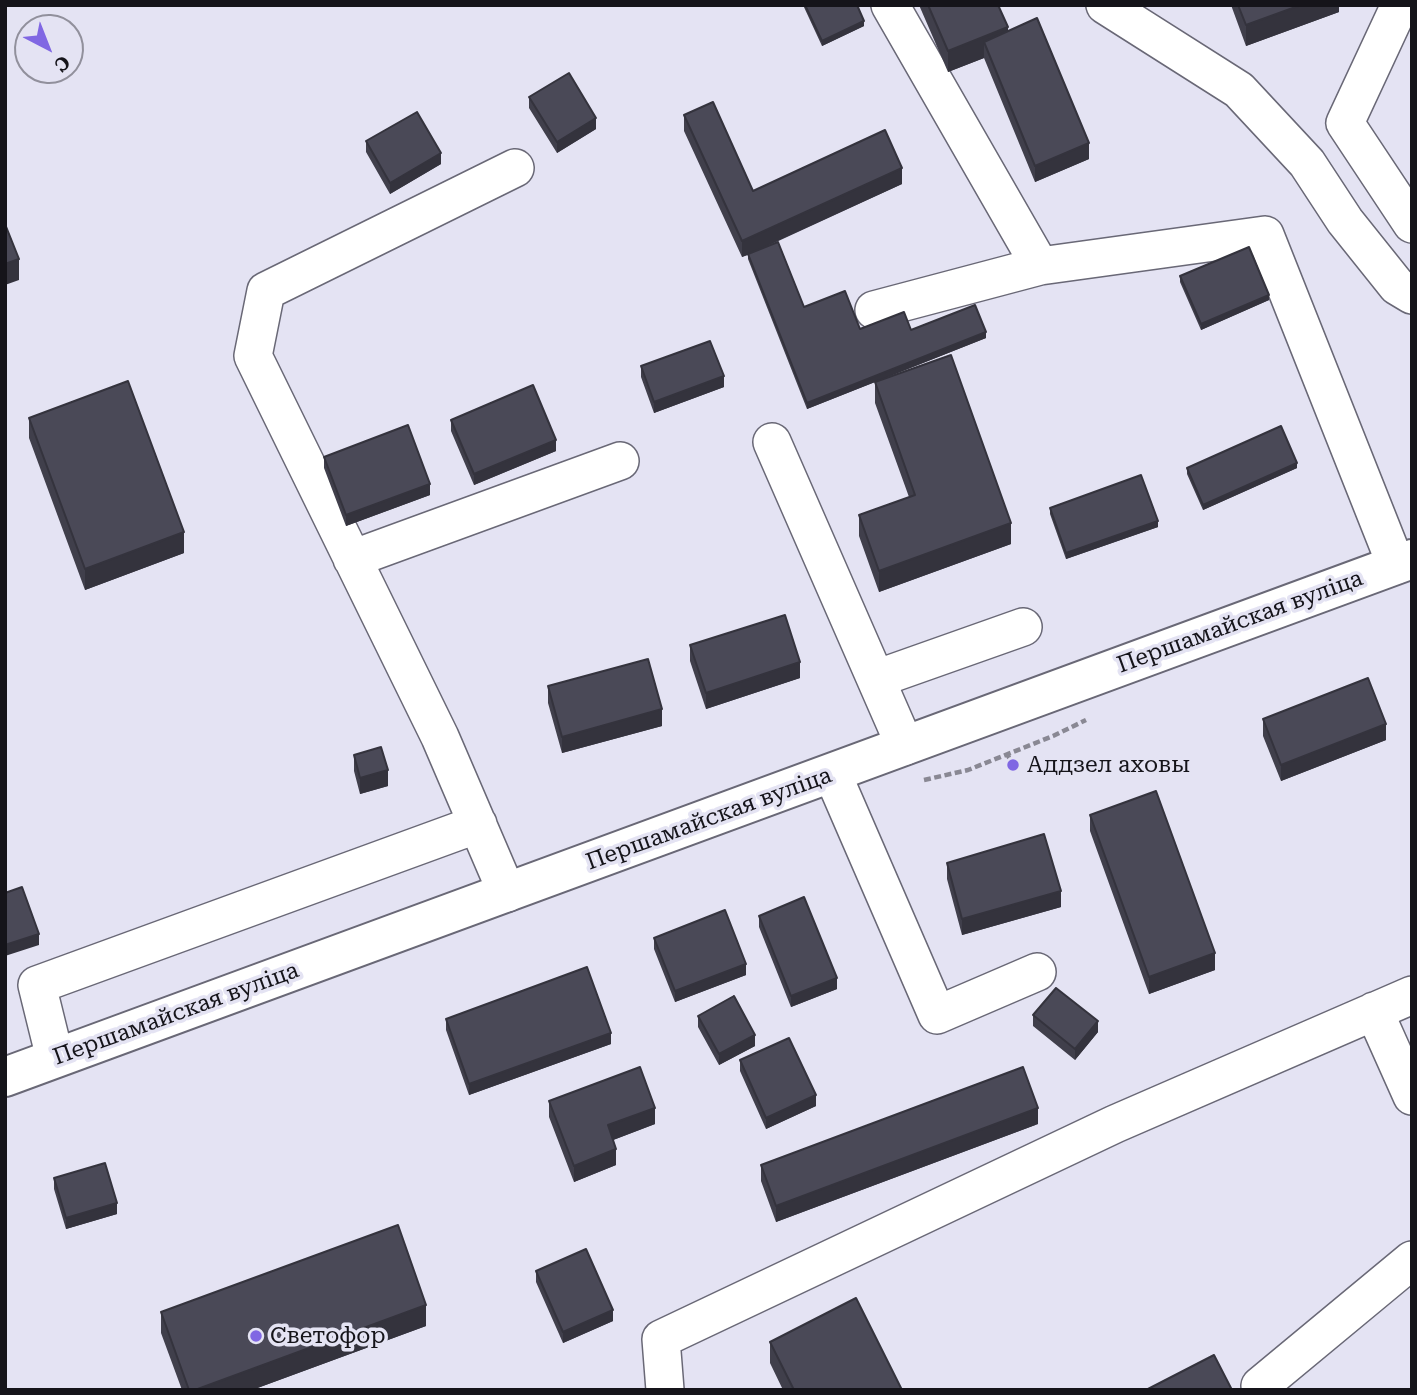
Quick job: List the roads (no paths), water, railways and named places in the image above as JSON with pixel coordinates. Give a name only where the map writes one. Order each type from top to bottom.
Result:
[{"type":"main road","name":"Першамайская вуліца","points":[[5,1077],[1404,562]]},
{"type":"street","points":[[890,5],[1040,266]]},
{"type":"street","points":[[1105,5],[1239,90],[1307,163],[1345,221],[1397,286],[1412,295]]},
{"type":"street","points":[[1399,5],[1345,123],[1412,224]]},
{"type":"street","points":[[506,893],[440,737],[253,356],[266,291],[515,168]]},
{"type":"street","points":[[874,310],[1040,266],[1265,235],[1404,562]]},
{"type":"street","points":[[772,442],[905,746]]},
{"type":"street","points":[[352,559],[620,461]]},
{"type":"street","points":[[876,679],[1023,626]]},
{"type":"street","points":[[832,773],[937,1015],[1037,972]]},
{"type":"street","points":[[55,1058],[37,985],[478,824]]},
{"type":"street","points":[[665,1390],[661,1339],[1115,1124],[1412,995]]},
{"type":"street","points":[[1374,1011],[1412,1097]]},
{"type":"street","points":[[1260,1385],[1412,1260]]},
{"type":"place","name":"Аддзел аховы","points":[[1013,765]]},
{"type":"place","name":"Светофор","points":[[256,1336]]}]
